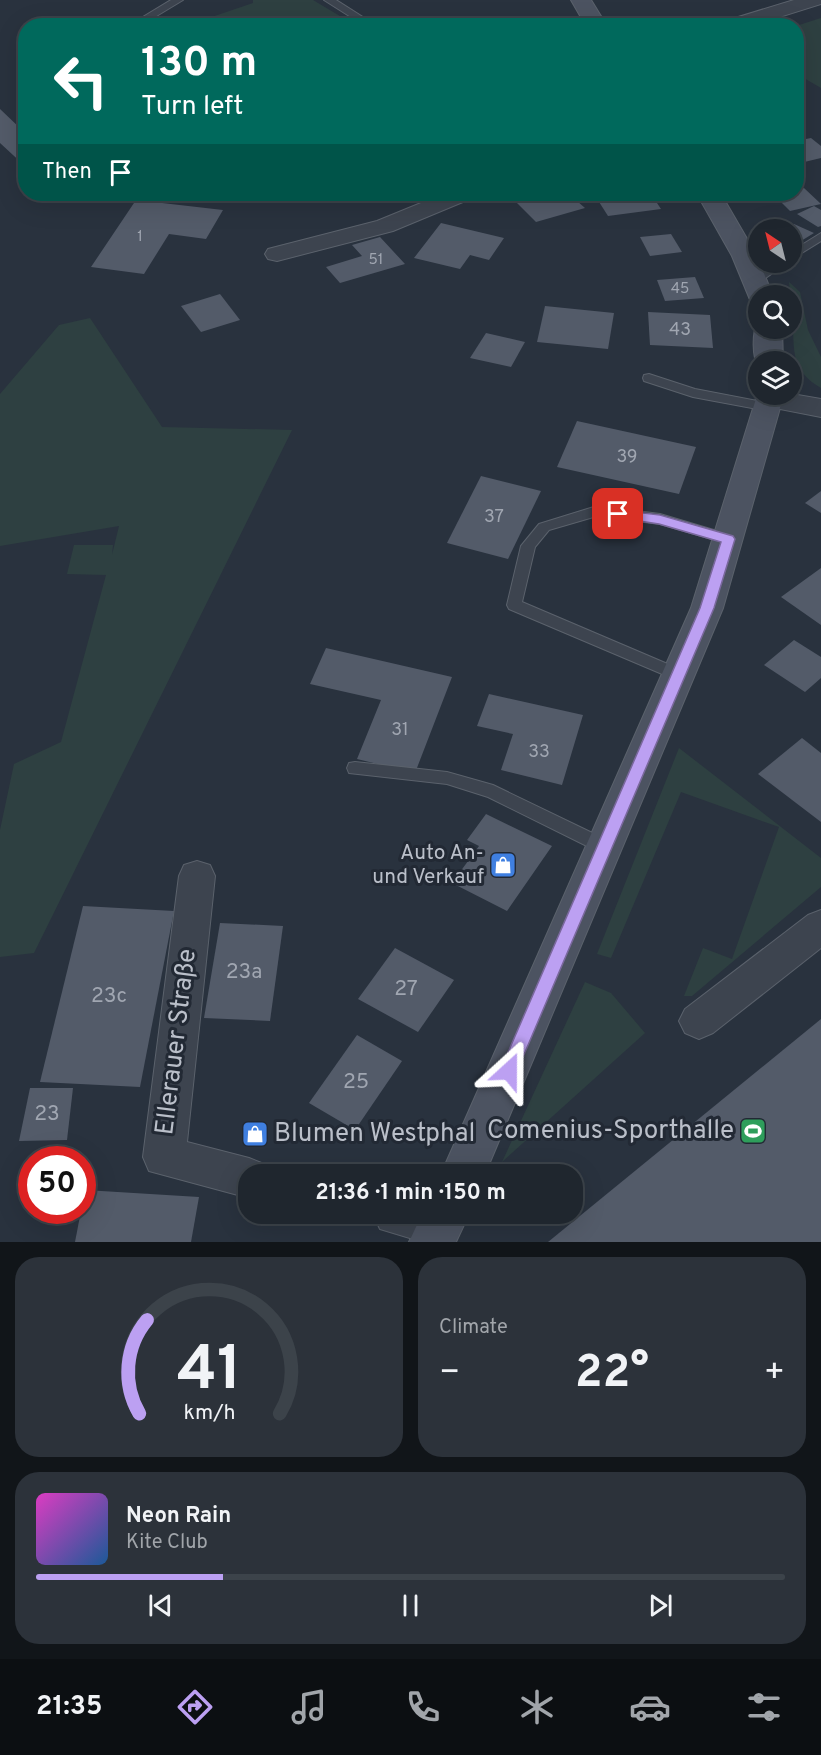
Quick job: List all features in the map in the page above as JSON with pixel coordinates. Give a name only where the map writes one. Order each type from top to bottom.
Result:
[{"type":"main road","points":[[581,0],[592,18]]},
{"type":"main road","points":[[713,201],[735,236],[757,285]]},
{"type":"main road","points":[[467,1164],[707,608],[769,405]]},
{"type":"street","points":[[747,18],[814,0]]},
{"type":"street","points":[[277,254],[385,226],[445,201]]},
{"type":"street","points":[[802,405],[821,408]]},
{"type":"street","name":"Ellerauer Straße","points":[[197,876],[164,1157],[238,1175]]},
{"type":"street","points":[[699,1021],[821,926]]},
{"type":"lane","points":[[146,18],[177,0]]},
{"type":"lane","points":[[329,0],[359,18]]},
{"type":"lane","points":[[802,249],[821,236]]},
{"type":"lane","points":[[760,285],[772,273]]},
{"type":"lane","points":[[649,378],[693,393],[748,398]]},
{"type":"lane","points":[[679,675],[514,605],[528,546],[544,527],[597,511],[660,519],[729,539]]},
{"type":"lane","points":[[355,768],[447,778],[493,792],[605,847]]},
{"type":"shaded area","points":[[253,0],[313,0],[343,18],[209,18],[253,3]]},
{"type":"shaded area","points":[[821,18],[821,88],[804,78],[804,23]]},
{"type":"shaded area","points":[[802,302],[808,330],[821,357],[821,388],[804,374],[802,351],[794,351],[794,339],[802,339]]},
{"type":"shaded area","points":[[90,318],[162,427],[292,430],[34,953],[0,957],[0,830],[14,764],[61,742],[106,575],[67,574],[74,545],[113,545],[112,555],[119,526],[0,546],[0,394],[59,325]]},
{"type":"shaded area","points":[[679,748],[821,858],[821,887],[692,996],[684,996],[703,948],[732,959],[779,827],[681,792],[611,958],[597,954]]},
{"type":"shaded area","points":[[585,982],[611,993],[645,1033],[502,1162]]},
{"type":"building","points":[[0,109],[18,126],[18,160],[0,143]]},
{"type":"building","points":[[811,138],[821,146],[821,158],[804,162],[804,139]]},
{"type":"building","points":[[804,188],[821,204],[790,211],[780,201],[804,201]]},
{"type":"building","points":[[135,201],[223,210],[206,239],[169,234],[144,274],[91,267]]},
{"type":"building","points":[[577,201],[585,208],[536,222],[517,203]]},
{"type":"building","points":[[598,201],[656,201],[661,209],[608,216]]},
{"type":"building","points":[[814,206],[821,210],[821,226],[818,227],[797,214]]},
{"type":"building","points":[[441,223],[504,238],[489,260],[470,255],[460,269],[414,258]]},
{"type":"building","points":[[802,228],[814,233],[802,240]]},
{"type":"building","points":[[671,234],[682,252],[650,256],[640,237]]},
{"type":"building","points":[[380,237],[405,264],[340,283],[326,267],[362,256],[352,245]]},
{"type":"building","points":[[695,277],[704,298],[665,301],[657,280]]},
{"type":"building","points":[[220,294],[240,320],[201,332],[181,306]]},
{"type":"building","points":[[545,306],[614,313],[608,349],[537,342]]},
{"type":"building","points":[[648,312],[710,315],[713,348],[650,345]]},
{"type":"building","points":[[486,333],[525,342],[511,367],[470,358]]},
{"type":"building","points":[[577,421],[696,447],[679,494],[557,467]]},
{"type":"building","points":[[481,476],[541,491],[508,559],[447,543]]},
{"type":"building","points":[[821,491],[821,513],[805,503]]},
{"type":"building","points":[[821,568],[821,625],[781,597]]},
{"type":"building","points":[[794,640],[821,657],[821,678],[805,692],[764,665]]},
{"type":"building","points":[[326,648],[452,677],[415,773],[357,759],[381,700],[310,684]]},
{"type":"building","points":[[489,694],[583,715],[562,785],[501,770],[513,734],[477,726]]},
{"type":"building","points":[[802,738],[821,753],[821,822],[758,774]]},
{"type":"building","name":"Auto An- und Verkauf","points":[[486,814],[552,846],[507,911],[452,883],[479,846],[467,840]]},
{"type":"building","points":[[83,906],[174,911],[140,1087],[40,1082]]},
{"type":"building","points":[[220,923],[283,926],[270,1021],[204,1018]]},
{"type":"building","points":[[395,948],[454,980],[418,1032],[358,999]]},
{"type":"building","name":"Comenius-Sporthalle","points":[[821,1019],[821,1242],[548,1242],[570,1224],[583,1224],[583,1213]]},
{"type":"building","points":[[357,1035],[402,1061],[355,1130],[309,1103]]},
{"type":"building","points":[[30,1088],[73,1088],[67,1140],[19,1141]]},
{"type":"building","points":[[96,1191],[199,1197],[191,1242],[75,1242],[78,1224],[96,1224]]},
{"type":"place","name":"Auto An- und Verkauf","points":[[503,865]]},
{"type":"place","name":"Comenius-Sporthalle","points":[[753,1131]]},
{"type":"place","name":"Blumen Westphal","points":[[255,1134]]},
{"type":"route","points":[[509,1071],[707,608],[729,539],[660,519],[618,514]]}]
